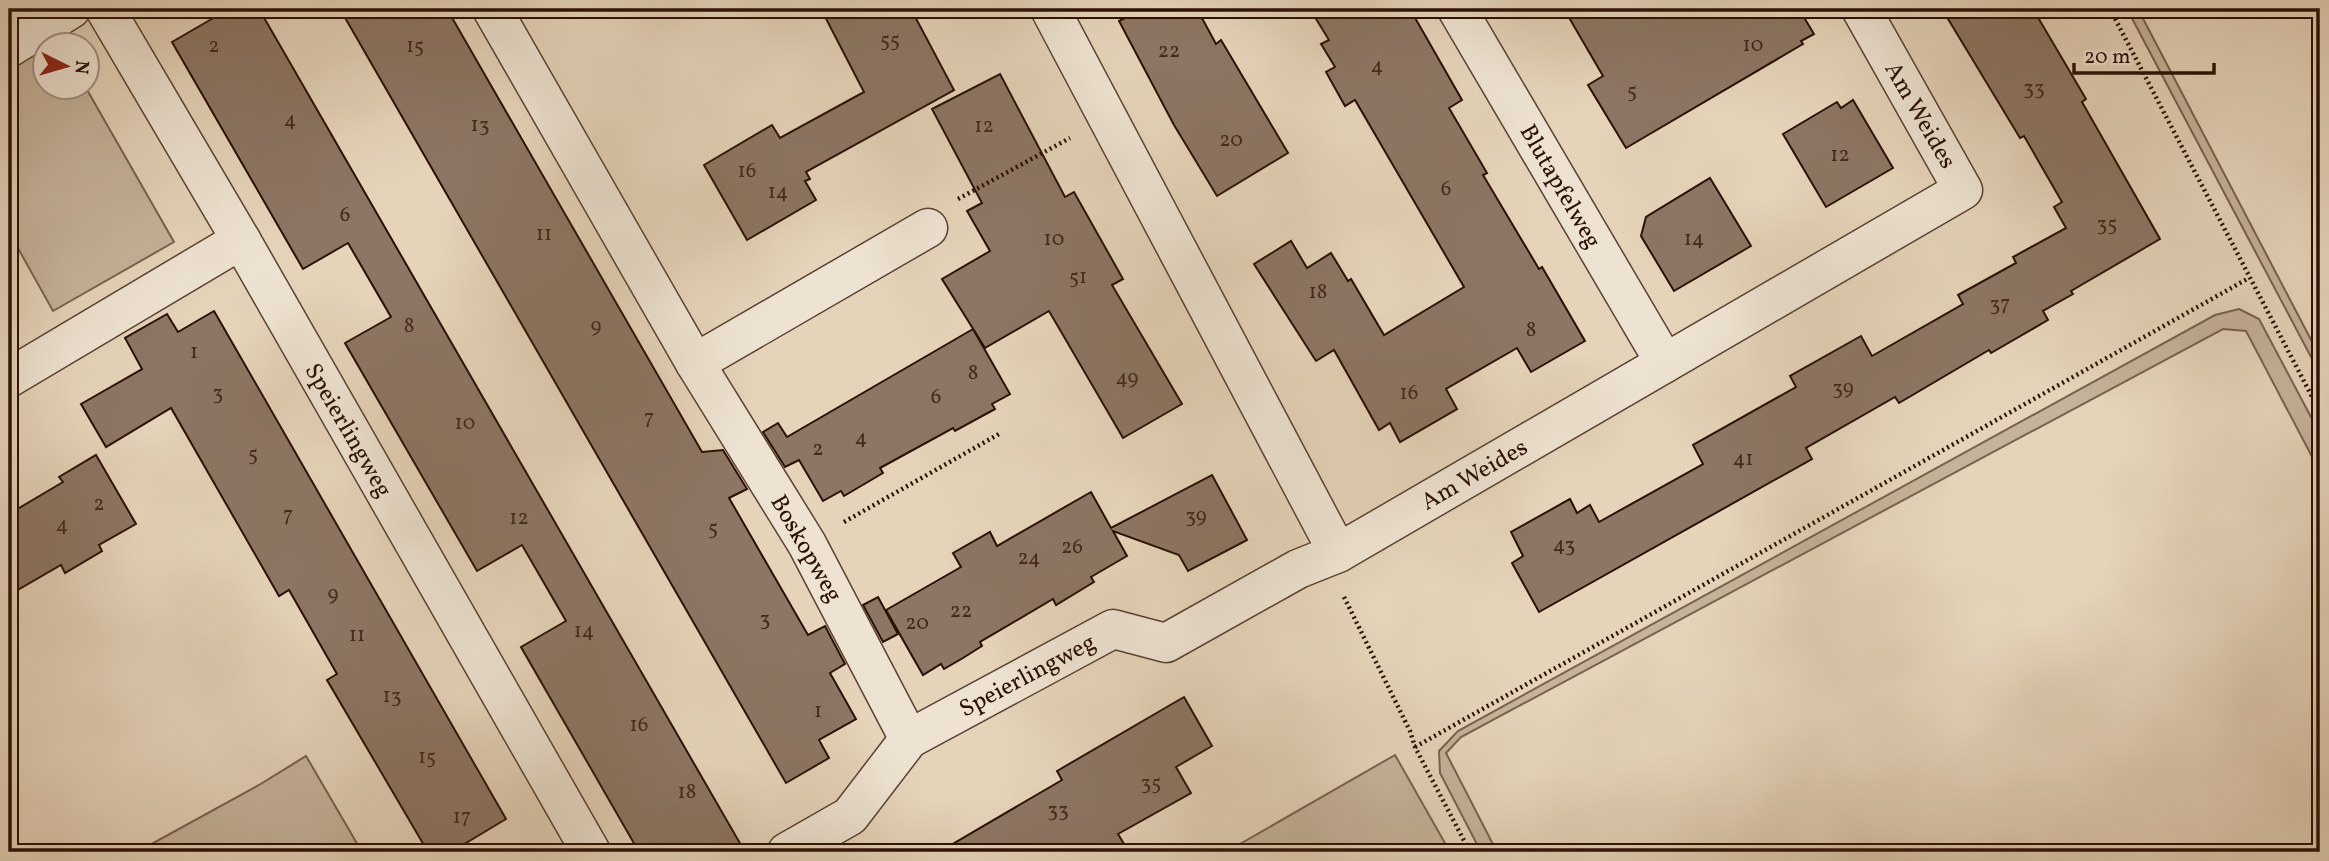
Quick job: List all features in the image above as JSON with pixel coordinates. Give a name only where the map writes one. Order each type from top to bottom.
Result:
[{"type":"street","points":[[9,48],[71,9]]},
{"type":"street","name":"Speierlingweg","points":[[106,9],[591,852]]},
{"type":"street","name":"Boskopweg","points":[[492,9],[695,363],[807,544],[909,739]]},
{"type":"street","points":[[1050,9],[1338,553]]},
{"type":"street","name":"Blutapfelweg","points":[[1457,9],[1665,363]]},
{"type":"street","name":"Am Weides","points":[[1338,553],[1964,190],[1861,9]]},
{"type":"street","points":[[695,363],[928,228]]},
{"type":"street","points":[[10,376],[241,240]]},
{"type":"street","name":"Speierlingweg","points":[[787,852],[850,816],[909,739],[1113,629],[1166,643],[1298,569],[1338,553]]},
{"type":"path","points":[[2110,9],[2320,412]]},
{"type":"path","points":[[928,228],[943,206],[1108,118]]},
{"type":"path","points":[[1415,747],[2249,278]]},
{"type":"path","points":[[807,544],[999,434]]},
{"type":"path","points":[[1338,553],[1336,580],[1410,731],[1415,747],[1470,852]]},
{"type":"shaded area","points":[[2127,9],[2138,9],[2320,357],[2320,374]]},
{"type":"shaded area","points":[[32,47],[32,102],[94,102],[174,242],[53,311],[9,232],[9,60]]},
{"type":"shaded area","points":[[2239,309],[2259,319],[2320,434],[2320,472],[2246,331],[2223,329],[1461,737],[1446,753],[1497,852],[1481,852],[1440,773],[1439,751],[1458,731],[2215,315]]},
{"type":"shaded area","points":[[1395,755],[1450,852],[1226,852]]},
{"type":"shaded area","points":[[306,756],[362,852],[137,852],[259,785]]},
{"type":"building","points":[[229,9],[259,9],[745,852],[639,852],[521,647],[566,621],[522,545],[477,571],[345,343],[391,317],[348,243],[303,269],[172,42]]},
{"type":"building","points":[[340,9],[447,9],[702,452],[723,450],[747,489],[729,498],[808,635],[825,626],[845,664],[830,673],[856,719],[819,740],[829,758],[786,783]]},
{"type":"building","points":[[821,9],[911,9],[954,90],[806,172],[810,179],[805,181],[816,200],[747,240],[704,165],[772,125],[780,138],[864,92]]},
{"type":"building","points":[[1142,9],[1197,9],[1216,44],[1221,40],[1288,153],[1217,196],[1174,125],[1119,21]]},
{"type":"building","points":[[1310,9],[1410,9],[1462,100],[1449,108],[1487,173],[1483,175],[1539,269],[1542,267],[1585,341],[1531,372],[1517,348],[1446,389],[1457,409],[1400,442],[1390,423],[1379,430],[1334,350],[1316,361],[1254,264],[1291,241],[1307,268],[1331,253],[1348,281],[1351,279],[1384,335],[1464,287],[1355,100],[1345,106],[1326,72],[1335,67],[1321,44],[1329,40]]},
{"type":"building","points":[[1564,9],[1799,9],[1814,34],[1801,41],[1803,44],[1626,148],[1588,85],[1603,76]]},
{"type":"building","points":[[1942,9],[2033,9],[2086,99],[2082,102],[2160,239],[2071,291],[2073,294],[2043,311],[2048,320],[1991,353],[1989,350],[1899,403],[1895,397],[1806,448],[1812,459],[1539,612],[1512,563],[1523,556],[1511,532],[1570,499],[1577,513],[1590,505],[1599,522],[1703,464],[1693,445],[1796,387],[1790,376],[1861,336],[1872,356],[1963,304],[1958,295],[2016,263],[2013,257],[2066,228],[2054,207],[2062,202],[2024,136],[2020,138]]},
{"type":"building","points":[[1000,74],[1065,197],[1074,192],[1123,279],[1112,285],[1182,404],[1123,438],[1049,311],[985,348],[942,279],[990,251],[967,211],[982,203],[932,109]]},
{"type":"building","points":[[1853,100],[1893,168],[1826,207],[1783,134],[1837,102],[1841,108]]},
{"type":"building","points":[[1710,178],[1751,246],[1674,291],[1641,236],[1646,217]]},
{"type":"building","points":[[214,311],[506,819],[451,852],[428,852],[327,680],[337,674],[289,590],[279,596],[171,408],[106,447],[81,404],[142,369],[125,338],[167,314],[178,332]]},
{"type":"building","points":[[973,329],[1010,394],[992,404],[995,409],[955,431],[953,428],[880,468],[883,473],[844,496],[841,491],[823,501],[799,460],[785,467],[763,432],[778,423],[787,437]]},
{"type":"building","points":[[96,455],[136,524],[99,545],[102,551],[65,573],[61,565],[9,595],[9,514],[63,482],[59,477]]},
{"type":"building","points":[[1212,475],[1247,540],[1188,571],[1179,555],[1113,531],[1127,556],[1091,577],[1094,582],[1056,605],[1053,599],[980,642],[982,646],[944,669],[941,664],[923,675],[886,610],[961,567],[953,553],[990,532],[997,546],[1091,492],[1111,528]]},
{"type":"building","points":[[878,597],[898,634],[883,642],[863,605]]},
{"type":"building","points":[[1184,697],[1212,746],[1176,767],[1191,793],[1118,834],[1129,852],[939,852],[1062,780],[1057,771]]}]
